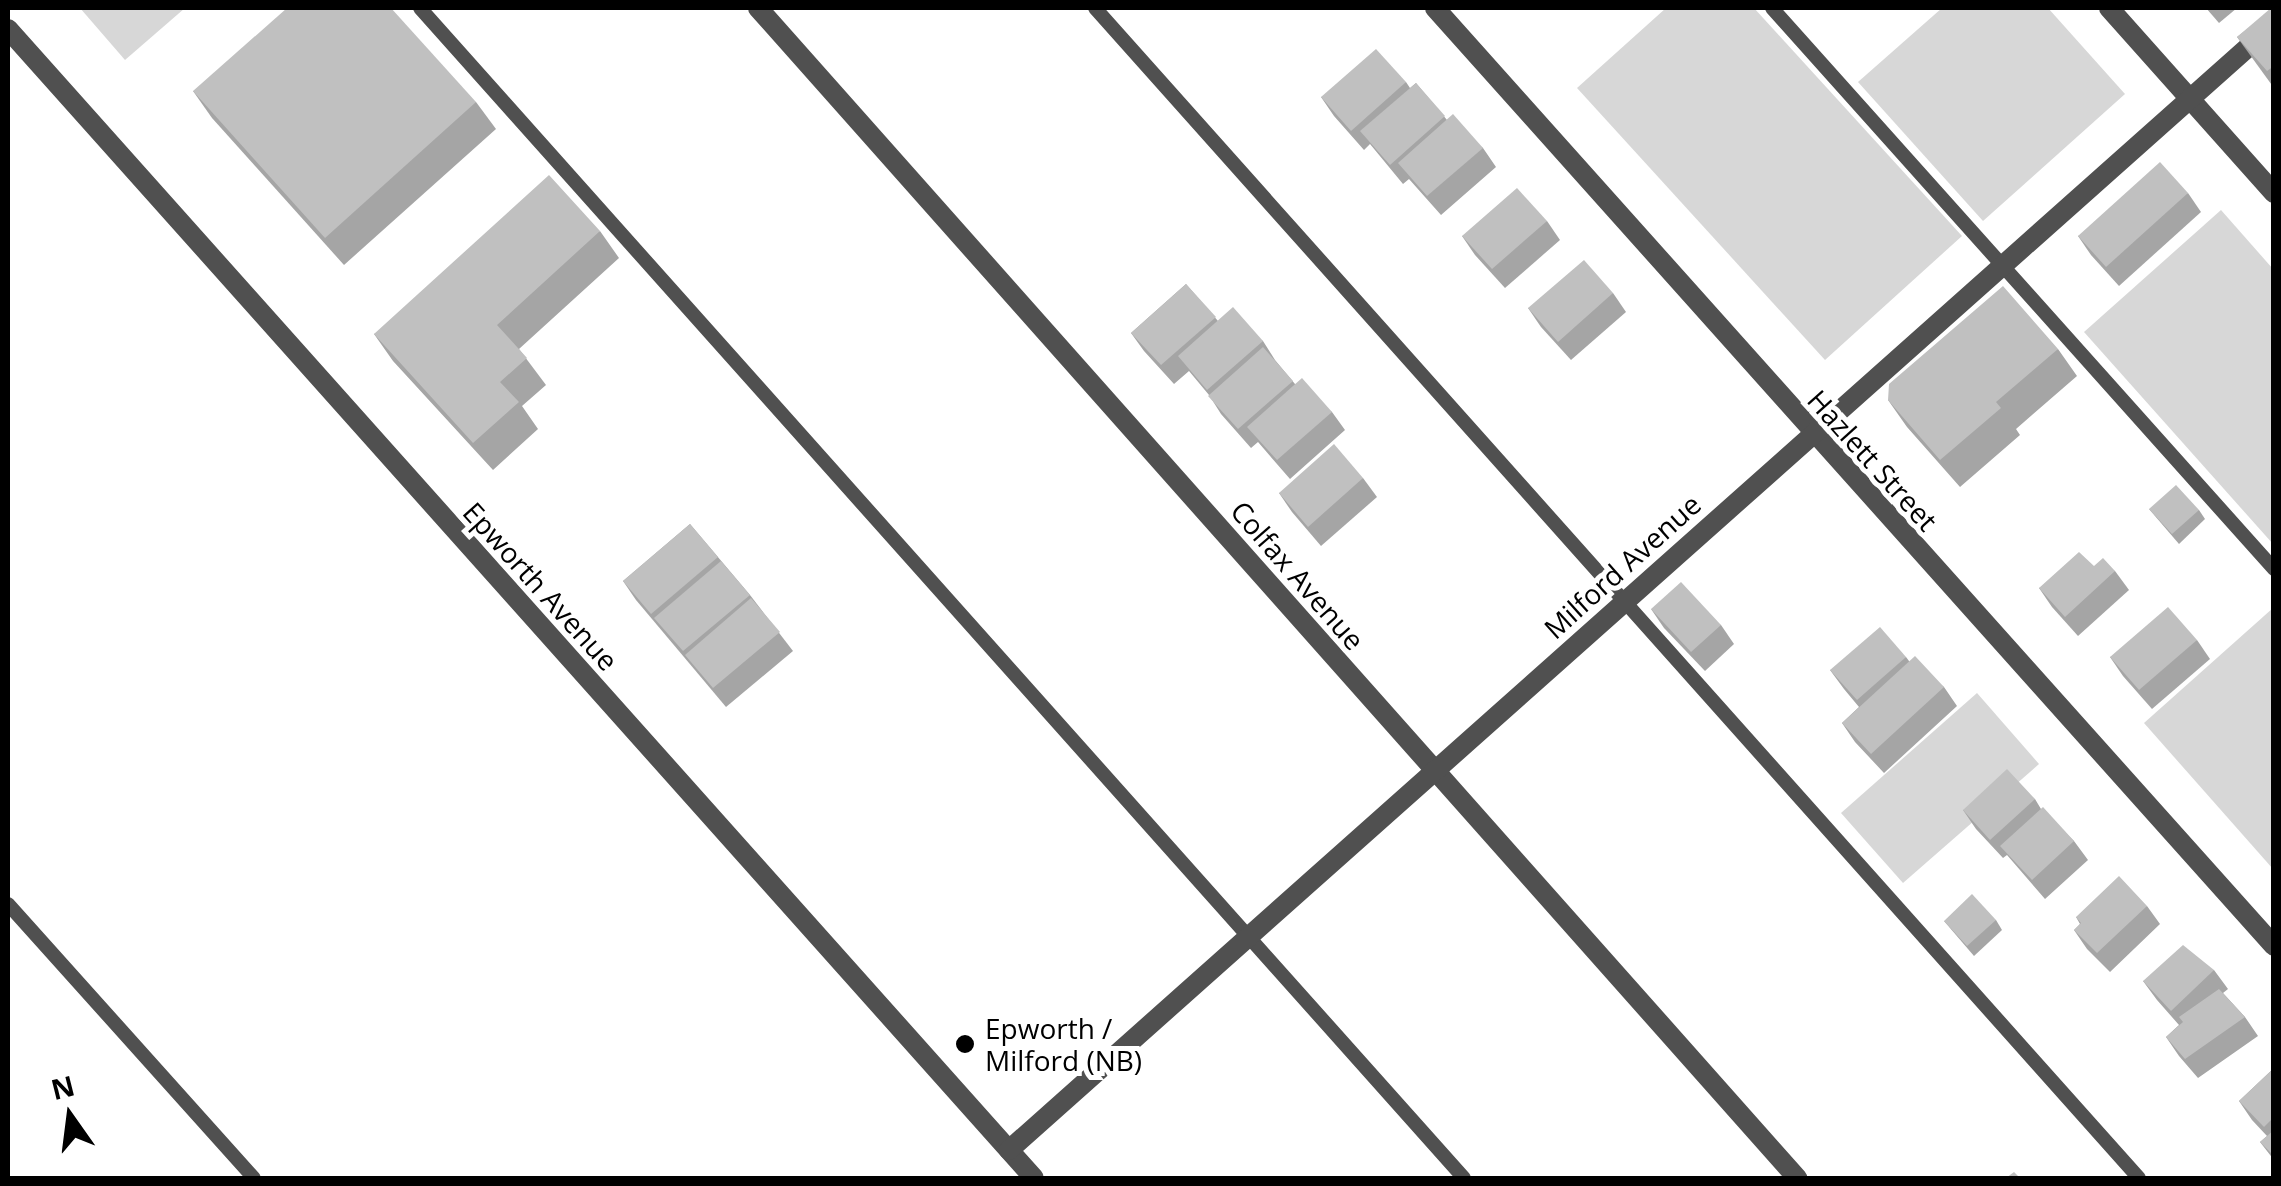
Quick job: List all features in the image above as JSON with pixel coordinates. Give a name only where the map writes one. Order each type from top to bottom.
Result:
[{"type":"street","name":"Colfax Avenue","points":[[758,8],[1797,1178]]},
{"type":"street","name":"Hazlett Street","points":[[1435,8],[1811,434],[2274,946]]},
{"type":"street","points":[[2109,8],[2274,192]]},
{"type":"street","name":"Milford Avenue","points":[[1008,1150],[2274,24]]},
{"type":"street","name":"Epworth Avenue","points":[[8,29],[1034,1178]]},
{"type":"lane","points":[[420,8],[1464,1178]]},
{"type":"lane","points":[[1095,8],[1621,604],[2139,1178]]},
{"type":"lane","points":[[1772,8],[2274,569]]},
{"type":"lane","points":[[8,904],[254,1178]]},
{"type":"shaded area","points":[[80,8],[185,8],[125,60]]},
{"type":"shaded area","points":[[1666,8],[1754,8],[1962,236],[1825,360],[1577,88]]},
{"type":"shaded area","points":[[1942,8],[2048,8],[2125,94],[1983,221],[1858,82]]},
{"type":"shaded area","points":[[2221,210],[2273,269],[2273,544],[2084,332]]},
{"type":"shaded area","points":[[2273,608],[2273,869],[2144,723]]},
{"type":"shaded area","points":[[1977,693],[2039,764],[1903,883],[1841,813]]},
{"type":"building","points":[[287,8],[391,8],[476,102],[325,238],[193,91]]},
{"type":"building","points":[[2271,8],[2274,66],[2267,71],[2237,37]]},
{"type":"building","points":[[1376,49],[1406,82],[1351,131],[1321,97]]},
{"type":"building","points":[[1416,83],[1445,116],[1390,165],[1360,131]]},
{"type":"building","points":[[1453,114],[1483,148],[1427,196],[1398,163]]},
{"type":"building","points":[[2160,162],[2188,193],[2106,267],[2078,236]]},
{"type":"building","points":[[549,175],[600,231],[497,325],[527,358],[500,382],[519,402],[473,443],[374,334]]},
{"type":"building","points":[[1517,188],[1547,221],[1492,269],[1462,236]]},
{"type":"building","points":[[1584,260],[1613,293],[1558,342],[1528,308]]},
{"type":"building","points":[[1186,284],[1216,317],[1161,365],[1131,333]]},
{"type":"building","points":[[2003,286],[2058,349],[1996,402],[2001,408],[1940,460],[1888,400],[1889,384]]},
{"type":"building","points":[[1233,307],[1263,341],[1207,390],[1178,356]]},
{"type":"building","points":[[1263,347],[1293,381],[1238,429],[1208,396]]},
{"type":"building","points":[[1302,378],[1332,412],[1277,460],[1247,427]]},
{"type":"building","points":[[1334,444],[1363,478],[1308,527],[1279,493]]},
{"type":"building","points":[[2176,485],[2199,510],[2172,534],[2149,509]]},
{"type":"building","points":[[690,524],[718,557],[651,614],[623,581]]},
{"type":"building","points":[[2079,552],[2094,566],[2103,558],[2115,571],[2065,617],[2039,588]]},
{"type":"building","points":[[721,561],[750,595],[683,651],[654,618]]},
{"type":"building","points":[[1681,582],[1721,625],[1691,652],[1651,609]]},
{"type":"building","points":[[751,598],[780,632],[713,688],[685,655]]},
{"type":"building","points":[[2168,607],[2197,640],[2139,690],[2110,657]]},
{"type":"building","points":[[1880,627],[1906,657],[1857,700],[1830,670]]},
{"type":"building","points":[[1915,656],[1944,687],[1871,754],[1842,723]]},
{"type":"building","points":[[2007,769],[2035,799],[1990,840],[1963,810]]},
{"type":"building","points":[[2043,807],[2074,841],[2032,880],[2000,846]]},
{"type":"building","points":[[2119,876],[2147,906],[2097,953],[2074,930],[2081,923],[2076,917]]},
{"type":"building","points":[[1972,894],[1996,920],[1967,946],[1944,921]]},
{"type":"building","points":[[2183,945],[2214,970],[2171,1011],[2143,981]]},
{"type":"building","points":[[2219,989],[2245,1017],[2185,1059],[2166,1037],[2183,1022],[2179,1017]]},
{"type":"building","points":[[2274,1068],[2274,1117],[2264,1127],[2239,1101]]},
{"type":"building","points":[[2274,1130],[2274,1156],[2260,1142]]},
{"type":"place","name":"Epworth / Milford (NB)","points":[[965,1044]]}]
